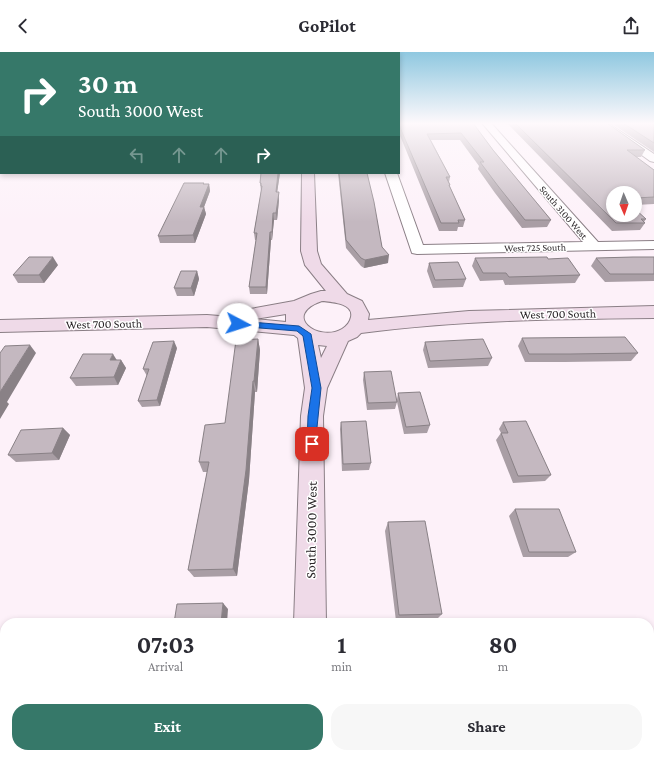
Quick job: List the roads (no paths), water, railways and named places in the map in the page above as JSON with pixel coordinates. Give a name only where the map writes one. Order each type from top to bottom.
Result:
[{"type":"main road","points":[[308,174],[309,247],[313,265],[340,298]]},
{"type":"main road","points":[[302,304],[313,265]]},
{"type":"main road","points":[[322,296],[340,298],[347,300],[357,307],[361,314],[361,320],[358,327],[348,335],[323,339],[303,332],[294,317],[295,311],[302,304],[322,296]]},
{"type":"main road","name":"West 700 South","points":[[207,321],[302,304]]},
{"type":"main road","name":"West 700 South","points":[[357,307],[462,316]]},
{"type":"main road","name":"West 700 South","points":[[358,327],[393,322],[462,316],[654,312]]},
{"type":"main road","name":"West 700 South","points":[[0,326],[207,321],[303,332]]},
{"type":"main road","name":"South 3000 West","points":[[303,332],[316,388]]},
{"type":"main road","name":"South 3000 West","points":[[310,618],[312,416],[316,388],[340,337]]},
{"type":"street","name":"South 3100 West","points":[[515,156],[594,246]]},
{"type":"street","name":"West 725 South","points":[[391,174],[417,250],[654,245]]}]
